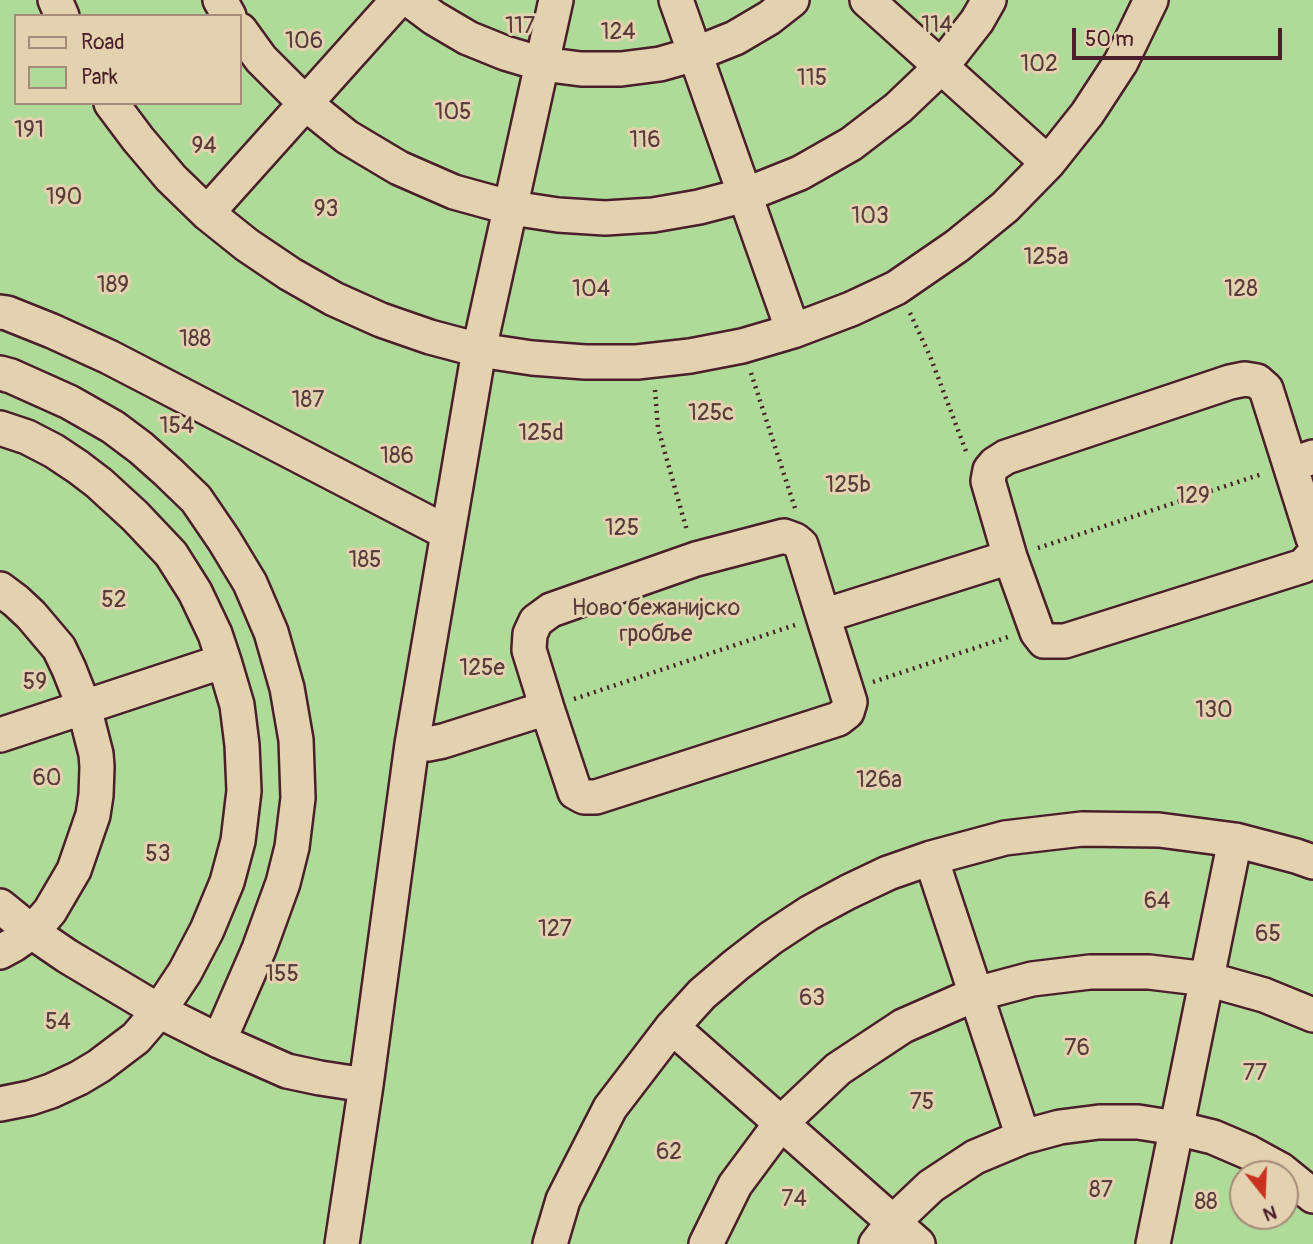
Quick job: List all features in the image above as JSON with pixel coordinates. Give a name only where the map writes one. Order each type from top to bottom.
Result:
[{"type":"lane","points":[[207,213],[398,0]]},
{"type":"lane","points":[[410,0],[434,19],[505,54],[542,64],[581,69],[621,69],[660,64],[695,54],[735,38],[769,18],[792,0]]},
{"type":"lane","points":[[342,1244],[412,744],[448,533],[480,350],[556,0]]},
{"type":"lane","points":[[676,0],[793,331]]},
{"type":"lane","points":[[867,0],[1048,163]]},
{"type":"lane","points":[[242,33],[261,59],[306,104],[347,137],[399,168],[454,191],[512,208],[558,215],[617,217],[653,215],[745,195],[800,173],[851,144],[898,108],[941,67],[977,21],[989,0]]},
{"type":"lane","points":[[112,105],[171,178],[207,213],[279,267],[334,299],[381,320],[480,350],[585,362],[653,360],[742,346],[793,331],[896,288],[957,246],[1004,207],[1048,163],[1087,114],[1121,62],[1151,0]]},
{"type":"lane","points":[[0,312],[109,356],[448,533]]},
{"type":"lane","points":[[0,373],[69,402],[113,427],[168,471],[196,499],[224,540],[250,583],[271,632],[287,688],[296,740],[298,798],[292,847],[283,883],[259,949],[219,1041]]},
{"type":"lane","points":[[1313,538],[1302,461],[1266,389],[1257,382],[1245,379],[1006,457],[990,470],[989,481],[1010,557],[1035,628],[1044,641],[1065,641],[1303,566],[1313,555]]},
{"type":"lane","points":[[0,428],[27,437],[78,467],[99,483],[171,554],[195,592],[215,634],[224,661],[237,705],[244,791],[238,841],[227,882],[207,930],[185,972],[159,1011],[136,1038],[89,1072],[51,1091],[0,1104]]},
{"type":"lane","points":[[784,536],[796,540],[801,545],[847,691],[850,702],[847,712],[838,719],[596,797],[584,797],[575,792],[529,650],[530,634],[536,621],[551,610],[695,559],[784,536]]},
{"type":"lane","points":[[823,616],[1010,557]]},
{"type":"lane","points":[[0,589],[31,615],[59,648],[84,707],[96,754],[93,816],[74,870],[50,911],[33,932],[0,952]]},
{"type":"lane","points":[[0,735],[224,661]]},
{"type":"lane","points":[[412,744],[443,741],[547,708]]},
{"type":"lane","points":[[550,1244],[563,1200],[610,1108],[672,1027],[702,995],[771,938],[848,892],[888,873],[930,858],[1005,838],[1082,829],[1159,830],[1235,840],[1313,862]]},
{"type":"lane","points":[[1153,1244],[1235,840]]},
{"type":"lane","points":[[930,858],[1023,1137]]},
{"type":"lane","points":[[0,906],[67,956],[159,1011],[219,1041],[287,1071],[366,1085]]},
{"type":"lane","points":[[706,1244],[736,1185],[781,1123],[838,1069],[904,1026],[975,994],[1032,979],[1090,971],[1149,972],[1207,979],[1264,995],[1313,1015]]},
{"type":"lane","points":[[672,1027],[781,1123],[885,1233],[918,1244]]},
{"type":"lane","points":[[885,1233],[931,1186],[975,1157],[1023,1137],[1060,1127],[1099,1122],[1138,1122],[1213,1138],[1248,1152],[1280,1170],[1312,1193]]},
{"type":"path","points":[[896,288],[930,356],[966,453],[990,470]]},
{"type":"path","points":[[742,346],[797,514],[796,540]]},
{"type":"path","points":[[653,360],[658,428],[695,559]]},
{"type":"path","points":[[1010,557],[1302,461]]},
{"type":"path","points":[[547,708],[823,616]]},
{"type":"path","points":[[847,691],[1035,628]]},
{"type":"green space","name":"Ново бежанијско гробље","points":[[0,0],[1313,0],[1313,1244],[0,1244]]},
{"type":"park label","name":"114","points":[[937,26]]},
{"type":"park label","name":"117","points":[[520,27]]},
{"type":"park label","name":"124","points":[[618,33]]},
{"type":"park label","name":"106","points":[[304,42]]},
{"type":"park label","name":"102","points":[[1039,65]]},
{"type":"park label","name":"115","points":[[812,79]]},
{"type":"park label","name":"105","points":[[453,113]]},
{"type":"park label","name":"191","points":[[29,131]]},
{"type":"park label","name":"116","points":[[645,141]]},
{"type":"park label","name":"94","points":[[204,147]]},
{"type":"park label","name":"190","points":[[64,198]]},
{"type":"park label","name":"93","points":[[326,210]]},
{"type":"park label","name":"103","points":[[870,217]]},
{"type":"park label","name":"125a","points":[[1046,258]]},
{"type":"park label","name":"189","points":[[113,286]]},
{"type":"park label","name":"104","points":[[591,290]]},
{"type":"park label","name":"128","points":[[1241,290]]},
{"type":"park label","name":"188","points":[[195,340]]},
{"type":"park label","name":"187","points":[[308,401]]},
{"type":"park label","name":"125c","points":[[711,414]]},
{"type":"park label","name":"154","points":[[177,427]]},
{"type":"park label","name":"125d","points":[[541,434]]},
{"type":"park label","name":"186","points":[[397,457]]},
{"type":"park label","name":"125b","points":[[848,486]]},
{"type":"park label","name":"129","points":[[1193,497]]},
{"type":"park label","name":"125","points":[[622,529]]},
{"type":"park label","name":"185","points":[[365,561]]},
{"type":"park label","name":"52","points":[[114,601]]},
{"type":"park label","name":"125e","points":[[482,669]]},
{"type":"park label","name":"59","points":[[35,683]]},
{"type":"park label","name":"130","points":[[1214,711]]},
{"type":"park label","name":"60","points":[[47,779]]},
{"type":"park label","name":"126a","points":[[879,781]]},
{"type":"park label","name":"53","points":[[158,855]]},
{"type":"park label","name":"64","points":[[1157,902]]},
{"type":"park label","name":"127","points":[[555,930]]},
{"type":"park label","name":"65","points":[[1268,935]]},
{"type":"park label","name":"155","points":[[282,975]]},
{"type":"park label","name":"63","points":[[812,999]]},
{"type":"park label","name":"54","points":[[58,1023]]},
{"type":"park label","name":"76","points":[[1077,1049]]},
{"type":"park label","name":"77","points":[[1255,1074]]},
{"type":"park label","name":"75","points":[[922,1103]]},
{"type":"park label","name":"62","points":[[669,1153]]},
{"type":"park label","name":"87","points":[[1101,1191]]},
{"type":"park label","name":"74","points":[[794,1200]]},
{"type":"park label","name":"88","points":[[1206,1203]]}]
